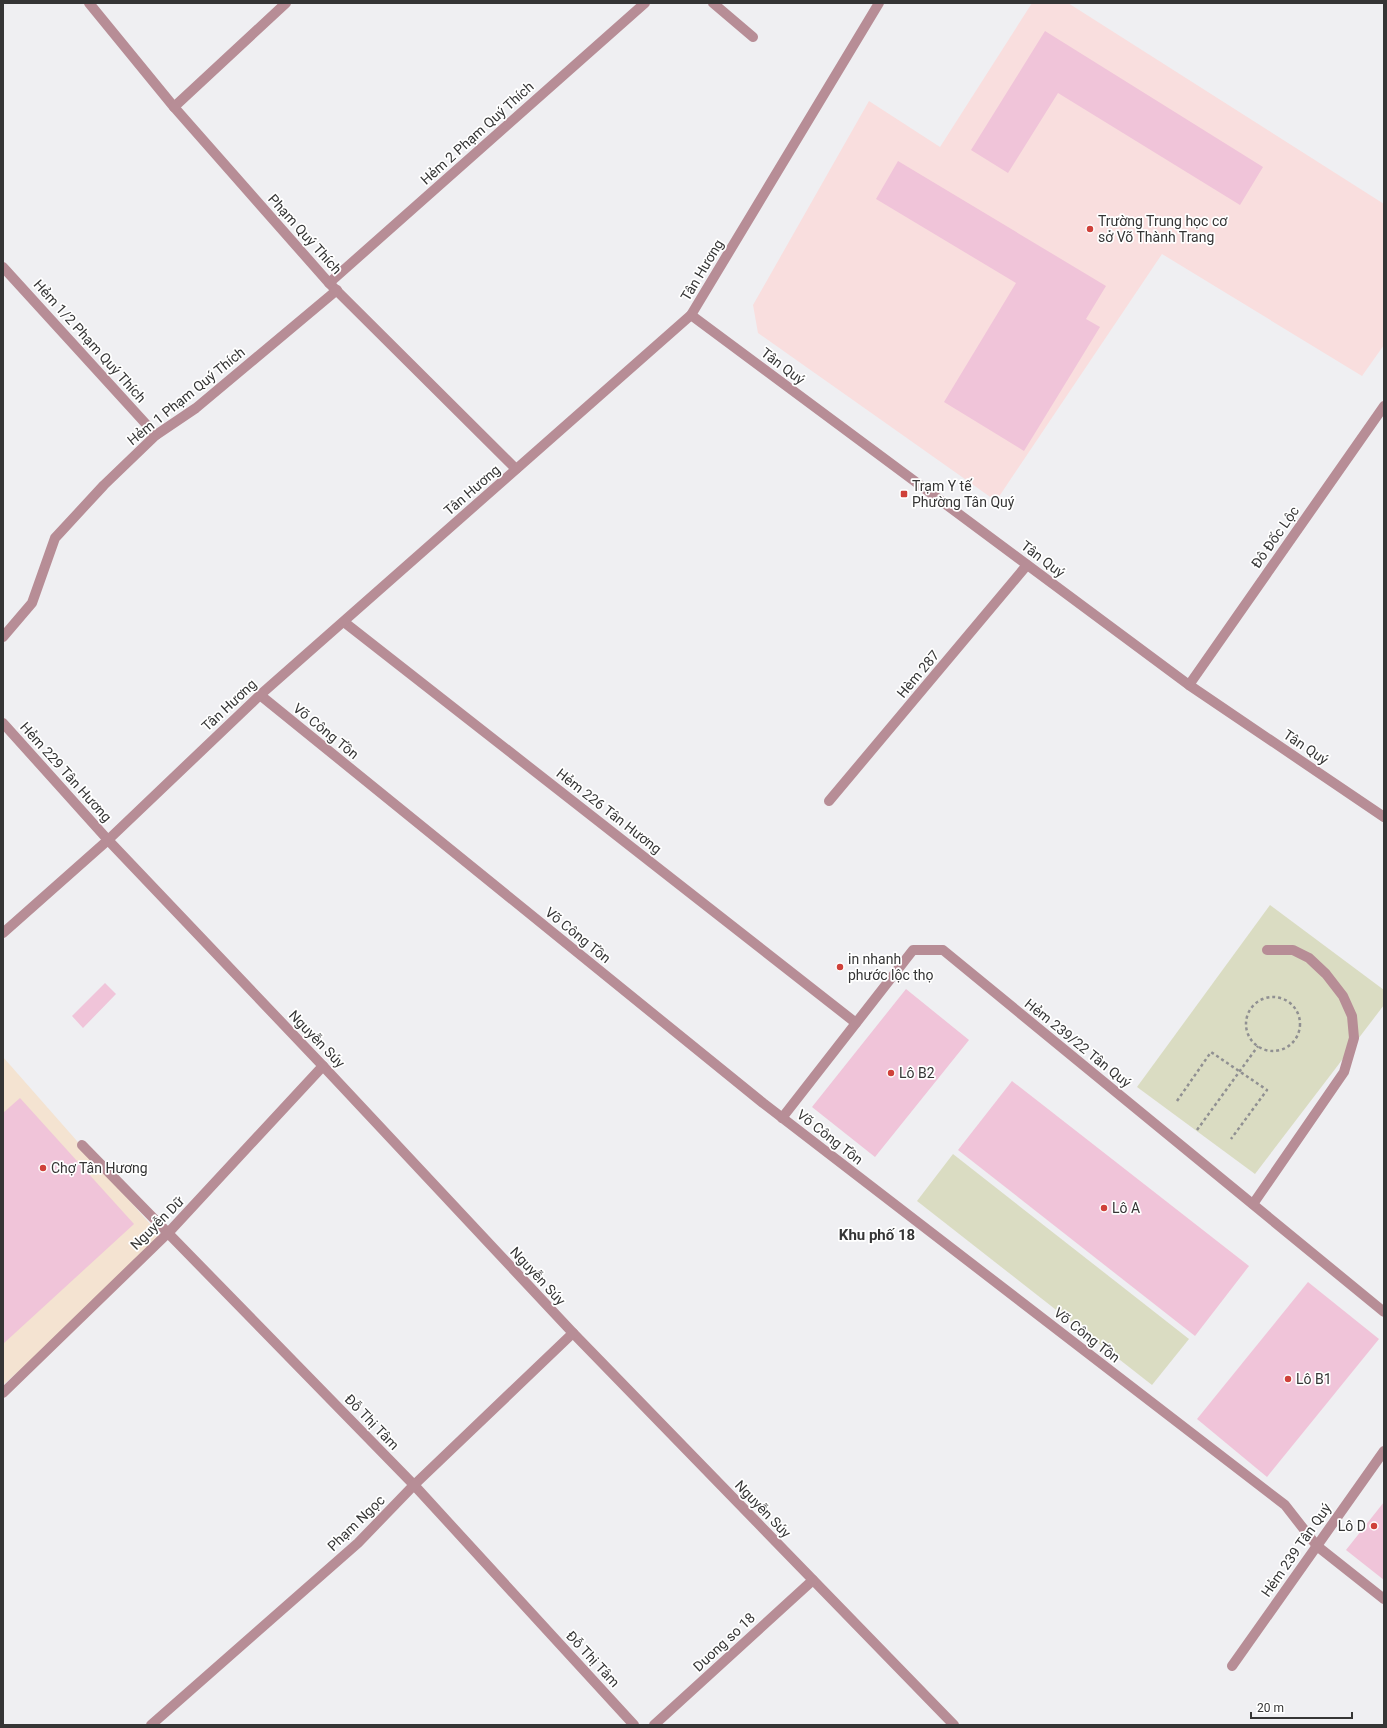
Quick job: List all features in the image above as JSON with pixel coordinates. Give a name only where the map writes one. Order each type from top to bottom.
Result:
[{"type":"street","name":"Phạm Quý Thích","points":[[89,3],[174,107],[329,283],[516,469]]},
{"type":"street","points":[[174,107],[286,3]]},
{"type":"street","name":"Hẻm 2 Phạm Quý Thích","points":[[329,283],[645,3]]},
{"type":"street","points":[[713,3],[753,37]]},
{"type":"street","name":"Tân Hương","points":[[3,933],[108,840],[260,695],[691,315],[880,3]]},
{"type":"street","name":"Hẻm 1/2 Phạm Quý Thích","points":[[3,267],[156,435]]},
{"type":"street","name":"Hẻm 1 Phạm Quý Thích","points":[[3,637],[32,603],[55,538],[104,485],[156,435],[196,408],[337,290]]},
{"type":"street","name":"Tân Quý","points":[[691,315],[1189,685],[1384,817]]},
{"type":"street","name":"Đô Đốc Lộc","points":[[1189,685],[1384,406]]},
{"type":"street","name":"Hèm 287","points":[[829,801],[1028,565]]},
{"type":"street","name":"Hẻm 226 Tân Hương","points":[[344,622],[856,1023]]},
{"type":"street","name":"Võ Công Tồn","points":[[260,695],[782,1118],[1285,1505],[1316,1546],[1384,1599]]},
{"type":"street","name":"Hẻm 229 Tân Hương","points":[[3,723],[108,840]]},
{"type":"street","name":"Nguyễn Súy","points":[[108,840],[323,1066],[573,1333],[954,1725]]},
{"type":"street","name":"Hẻm 239/22 Tân Quý","points":[[782,1118],[913,950],[943,950],[1384,1312]]},
{"type":"street","points":[[1253,1204],[1344,1072],[1354,1038],[1352,1016],[1343,996],[1326,974],[1309,958],[1293,950],[1267,950]]},
{"type":"street","name":"Nguyễn Dữ","points":[[3,1393],[169,1232],[323,1066]]},
{"type":"street","name":"Đỗ Thị Tâm","points":[[82,1145],[169,1232],[414,1485],[634,1725]]},
{"type":"street","name":"Phạm Ngọc","points":[[151,1725],[358,1543],[414,1485],[573,1333]]},
{"type":"street","name":"Hẻm 239 Tân Quý","points":[[1232,1666],[1384,1451]]},
{"type":"street","name":"Duong so 18","points":[[654,1725],[813,1580]]},
{"type":"path","points":[[1275,997],[1291,1004],[1296,1010],[1299,1019],[1299,1028],[1296,1037],[1283,1048],[1275,1050],[1266,1050],[1258,1046],[1247,1033],[1247,1016],[1251,1008],[1257,1002],[1275,997]]},
{"type":"path","points":[[1185,1148],[1258,1046]]},
{"type":"path","points":[[1177,1101],[1211,1052],[1267,1090],[1231,1139]]},
{"type":"shaded area","name":"Trường Trung học cơ sở Võ Thành Trang","points":[[1032,3],[1068,3],[1384,204],[1384,345],[1362,376],[1162,254],[996,501],[758,333],[753,305],[869,101],[940,147]]},
{"type":"shaded area","name":"Chợ Tân Hương","points":[[3,1057],[165,1241],[3,1385]]},
{"type":"green space","points":[[1270,905],[1384,990],[1384,1005],[1255,1174],[1137,1087]]},
{"type":"green space","points":[[953,1154],[1189,1339],[1152,1385],[917,1201]]},
{"type":"building","points":[[1045,31],[1263,167],[1240,205],[1058,93],[1008,173],[971,150]]},
{"type":"building","points":[[898,161],[1106,286],[1086,319],[1100,327],[1024,451],[944,402],[1016,283],[876,199]]},
{"type":"building","points":[[105,983],[116,994],[83,1028],[72,1016]]},
{"type":"building","name":"Lô B2","points":[[906,989],[969,1040],[875,1157],[812,1107]]},
{"type":"building","name":"Lô A","points":[[1012,1081],[1249,1266],[1195,1336],[958,1150]]},
{"type":"building","name":"Chợ Tân Hương","points":[[20,1098],[134,1224],[3,1344],[3,1113]]},
{"type":"building","name":"Lô B1","points":[[1308,1282],[1379,1339],[1267,1477],[1197,1419]]},
{"type":"building","name":"Lô D","points":[[1384,1502],[1384,1580],[1346,1550]]},
{"type":"place","name":"Trường Trung học cơ sở Võ Thành Trang","points":[[1090,229]]},
{"type":"place","name":"Trạm Y tế Phường Tân Quý","points":[[904,494]]},
{"type":"place","name":"in nhanh phước lộc thọ","points":[[840,967]]},
{"type":"place","name":"Lô B2","points":[[891,1073]]},
{"type":"place","name":"Chợ Tân Hương","points":[[43,1168]]},
{"type":"place","name":"Lô A","points":[[1104,1208]]},
{"type":"place","name":"Lô B1","points":[[1288,1379]]},
{"type":"place","name":"Lô D","points":[[1374,1526]]},
{"type":"district","name":"Khu phố 18","points":[[877,1235]]}]
